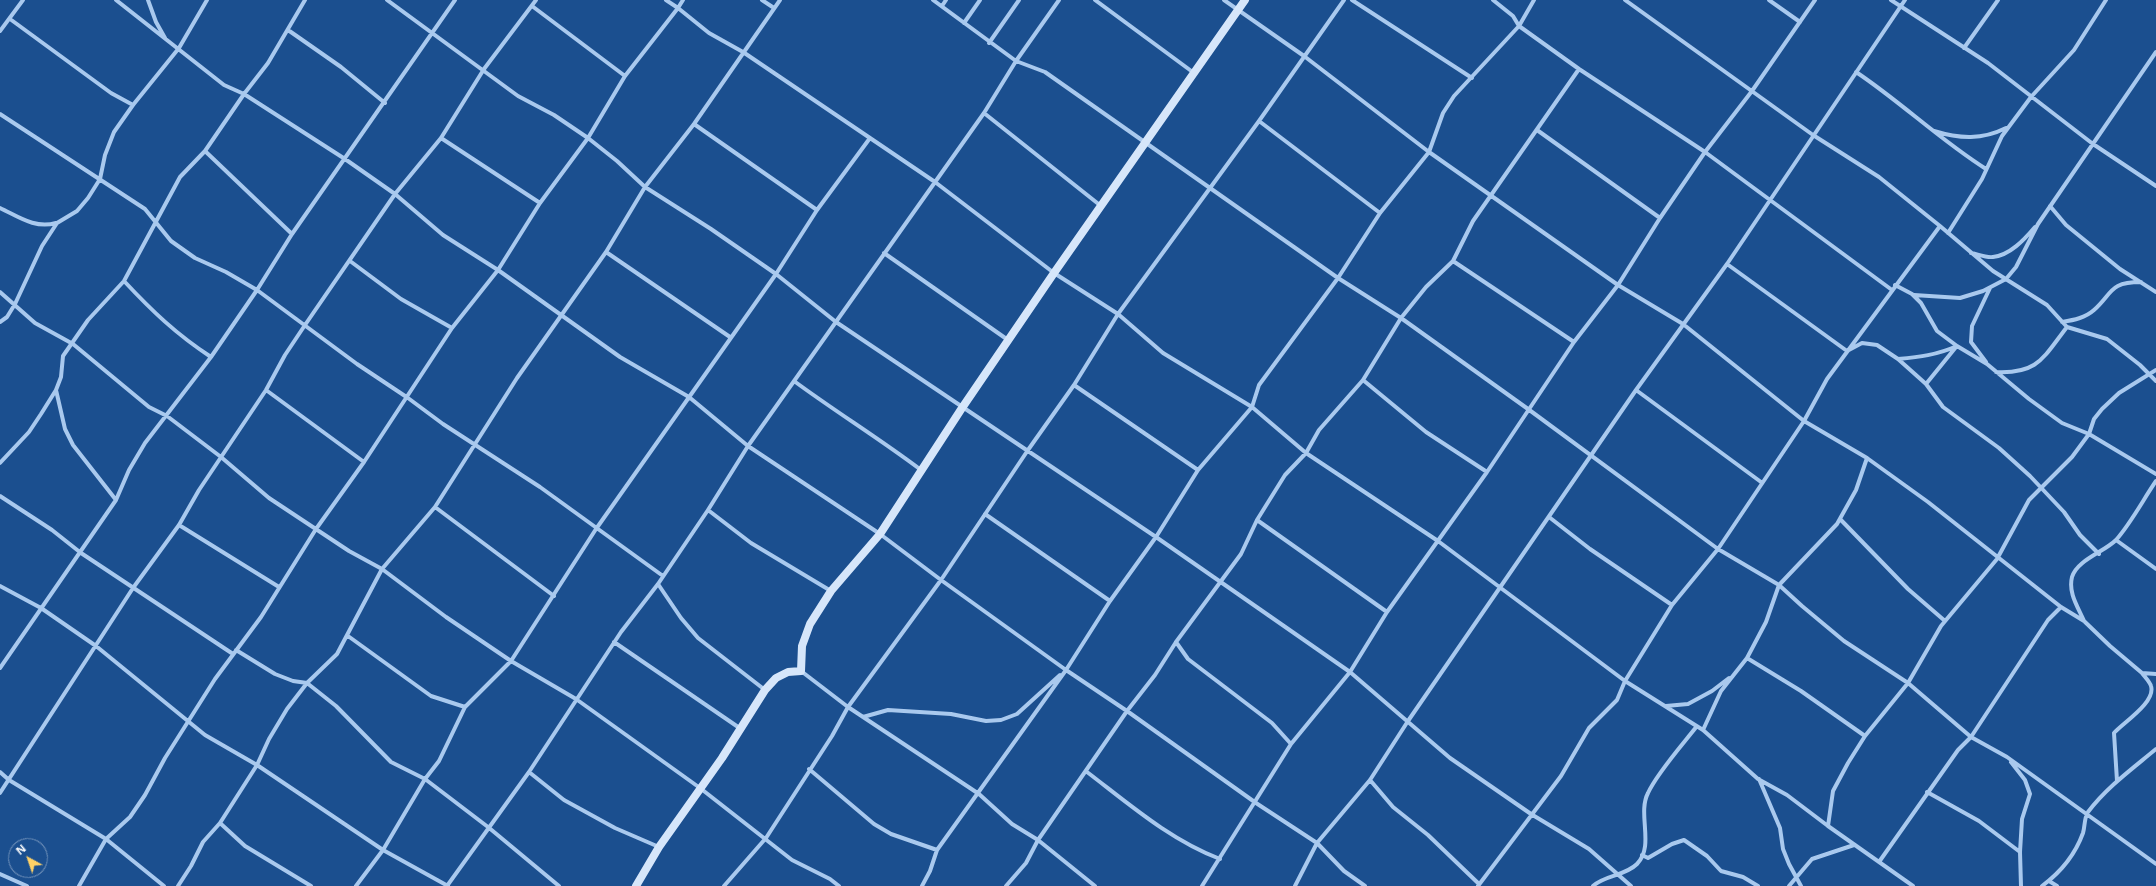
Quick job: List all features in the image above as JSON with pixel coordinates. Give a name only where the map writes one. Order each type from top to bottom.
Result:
[{"type":"street","points":[[0,31],[23,0]]},
{"type":"street","points":[[116,0],[224,85],[244,94],[345,159],[395,194],[443,235],[498,270],[620,357],[689,397],[748,446],[880,534],[1066,670],[1127,710],[1256,803],[1317,843],[1344,871],[1365,886]]},
{"type":"street","points":[[148,0],[156,22],[167,40]]},
{"type":"street","points":[[0,208],[32,224],[47,226],[57,223],[77,211],[88,198],[100,179],[105,155],[114,132],[133,104],[162,70],[178,48],[207,0]]},
{"type":"street","points":[[0,463],[29,432],[56,390],[61,377],[63,356],[104,300],[124,281],[180,177],[205,151],[244,94],[268,63],[305,0]]},
{"type":"street","points":[[387,0],[484,69],[518,96],[554,115],[588,138],[617,161],[645,188],[711,229],[776,274],[836,322],[1156,537],[1350,672],[1450,758],[1530,814],[1589,849],[1631,886]]},
{"type":"street","points":[[0,668],[81,553],[116,500],[129,470],[145,443],[211,357],[257,290],[292,234],[385,103],[455,0]]},
{"type":"street","points":[[0,793],[134,588],[179,525],[199,490],[266,390],[285,355],[305,325],[395,194],[441,138],[484,69],[536,0]]},
{"type":"street","points":[[666,0],[709,34],[742,52],[935,182],[1054,273],[1118,314],[1163,353],[1252,407],[1306,452],[1438,540],[1625,681],[1703,730],[1758,778],[1787,795],[1854,846],[1913,886]]},
{"type":"street","points":[[79,886],[106,839],[130,817],[146,795],[165,758],[190,721],[214,679],[234,652],[250,634],[316,529],[408,398],[452,328],[498,270],[540,203],[588,138],[625,76],[683,0]]},
{"type":"street","points":[[762,0],[774,8]]},
{"type":"street","points":[[178,886],[191,866],[203,842],[220,823],[257,765],[286,709],[307,683],[337,654],[348,636],[382,569],[435,507],[475,443],[606,252],[645,188],[694,124],[742,52],[780,0]]},
{"type":"street","points":[[933,0],[989,43],[1016,61],[1045,72],[1211,187],[1338,278],[1401,318],[1718,548],[1779,585],[1844,640],[1908,683],[1971,737],[2006,757],[2156,864]]},
{"type":"street","points":[[942,6],[946,0]]},
{"type":"street","points":[[964,23],[980,0]]},
{"type":"street","points":[[989,43],[1019,0]]},
{"type":"street","points":[[0,586],[41,608],[96,646],[190,721],[205,735],[257,765],[383,850],[447,886],[529,772],[614,642],[658,584],[708,510],[748,446],[984,113],[1016,61],[1059,0]]},
{"type":"street","points":[[1095,0],[1194,74]]},
{"type":"street","points":[[1224,0],[1304,56],[1429,152],[1618,285],[1683,324],[1804,421],[1867,458],[1928,502],[2061,607],[2084,621],[2110,646],[2142,673],[2151,685],[2151,694],[2141,709],[2124,722],[2114,733],[2117,781]]},
{"type":"street","points":[[801,671],[802,646],[810,624],[831,590],[880,534],[1008,340],[1245,0]]},
{"type":"street","points":[[724,886],[766,838],[832,736],[848,707],[941,580],[1028,450],[1074,385],[1118,314],[1259,121],[1344,0]]},
{"type":"street","points":[[1352,0],[1472,78]]},
{"type":"street","points":[[1493,0],[1513,16],[1519,26],[1579,69],[1705,152],[1771,199],[1892,290]]},
{"type":"street","points":[[922,886],[930,871],[937,850],[979,794],[1066,670],[1110,601],[1156,537],[1198,470],[1252,407],[1259,385],[1338,278],[1380,213],[1429,152],[1443,113],[1454,96],[1519,26],[1534,0]]},
{"type":"street","points":[[1625,0],[1813,135],[1879,177],[1970,252],[2006,279],[2047,306],[2067,328],[2107,339],[2140,365],[2156,381]]},
{"type":"street","points":[[1769,0],[1800,22]]},
{"type":"street","points":[[1202,886],[1256,803],[1291,744],[1350,672],[1387,612],[1486,472],[1574,342],[1618,285],[1660,218],[1705,152],[1752,91],[1815,0]]},
{"type":"street","points":[[1891,0],[1988,63],[2093,144],[2154,185],[2156,180]]},
{"type":"street","points":[[1295,886],[1317,843],[1370,780],[1408,721],[1592,456],[1636,390],[1727,264],[1905,0]]},
{"type":"street","points":[[1964,48],[1998,0]]},
{"type":"street","points":[[1948,233],[1982,179],[2009,127],[2031,97],[2074,50],[2106,0]]},
{"type":"street","points":[[532,6],[625,76]]},
{"type":"street","points":[[10,19],[111,93],[133,104]]},
{"type":"street","points":[[288,30],[342,67],[385,103]]},
{"type":"street","points":[[1895,286],[1914,295],[1960,298],[1991,287],[2006,279],[2016,266],[2038,224],[2156,52]]},
{"type":"street","points":[[1006,886],[1026,863],[1038,840],[1087,772],[1127,710],[1155,675],[1176,642],[1241,554],[1257,520],[1285,475],[1306,452],[1319,430],[1363,380],[1401,318],[1426,287],[1453,260],[1473,221],[1579,69]]},
{"type":"street","points":[[1856,72],[1897,101],[1962,154],[1986,169]]},
{"type":"street","points":[[984,113],[1101,206]]},
{"type":"street","points":[[0,114],[145,209],[171,241],[195,258],[226,272],[257,290],[357,364],[408,398],[443,424],[475,443],[540,487],[663,576]]},
{"type":"street","points":[[1259,121],[1380,213]]},
{"type":"street","points":[[694,124],[817,210]]},
{"type":"street","points":[[1932,130],[1970,138],[1993,135],[2009,127]]},
{"type":"street","points":[[1537,130],[1660,218]]},
{"type":"street","points":[[441,138],[540,203]]},
{"type":"street","points":[[356,886],[383,850],[425,779],[439,761],[464,707],[511,661],[596,529],[730,337],[776,274],[817,210],[870,138]]},
{"type":"street","points":[[205,151],[292,234]]},
{"type":"street","points":[[2050,206],[2066,225],[2120,269],[2156,292]]},
{"type":"street","points":[[0,322],[7,317],[15,304],[42,246],[57,223]]},
{"type":"street","points":[[1970,252],[1992,257],[2007,252],[2022,242],[2038,224]]},
{"type":"street","points":[[1370,780],[1393,807],[1428,835],[1479,885],[1530,814],[1561,776],[1589,728],[1616,700],[1625,681],[1672,605],[1718,548],[1761,482],[1804,421],[1827,379],[1940,226]]},
{"type":"street","points":[[606,252],[730,337]]},
{"type":"street","points":[[884,253],[1008,340]]},
{"type":"street","points":[[1453,260],[1574,342]]},
{"type":"street","points":[[350,261],[401,299],[452,328]]},
{"type":"street","points":[[1727,264],[1848,351]]},
{"type":"street","points":[[124,281],[181,337],[211,357]]},
{"type":"street","points":[[2062,322],[2080,319],[2087,315],[2094,310],[2109,291],[2127,282],[2142,282]]},
{"type":"street","points":[[1987,364],[1971,342],[1972,326],[1991,287]]},
{"type":"street","points":[[0,292],[35,323],[73,344],[149,407],[167,416],[221,457],[269,498],[349,551],[382,569],[446,617],[511,661],[576,699],[700,788],[766,838],[792,860],[830,879],[839,886]]},
{"type":"street","points":[[1914,295],[1921,303],[1937,331],[1957,346],[1987,364],[2029,399],[2062,423],[2089,434],[2156,474]]},
{"type":"street","points":[[1996,372],[2015,373],[2030,369],[2045,355],[2067,328]]},
{"type":"street","points":[[1848,351],[1862,344],[1877,345],[1898,359],[1926,384],[1943,407],[1999,448],[2042,488],[2064,512],[2080,535],[2099,554]]},
{"type":"street","points":[[1898,359],[1926,357],[1957,346]]},
{"type":"street","points":[[1926,384],[1957,346]]},
{"type":"street","points":[[1828,826],[1833,791],[1865,736],[1908,683],[1945,621],[1998,558],[2019,516],[2029,500],[2072,457],[2089,434],[2094,419],[2102,409],[2120,393],[2156,370]]},
{"type":"street","points":[[1363,380],[1426,432],[1486,472]]},
{"type":"street","points":[[794,381],[843,417],[887,444],[922,470]]},
{"type":"street","points":[[1074,385],[1198,470]]},
{"type":"street","points":[[56,390],[65,429],[73,445],[116,500]]},
{"type":"street","points":[[266,390],[364,462]]},
{"type":"street","points":[[1636,390],[1761,482]]},
{"type":"street","points":[[1703,730],[1721,691],[1747,658],[1766,622],[1779,585],[1840,519],[1856,490],[1867,458]]},
{"type":"street","points":[[2084,621],[2072,593],[2072,576],[2082,563],[2099,554],[2116,540],[2156,482]]},
{"type":"street","points":[[0,496],[52,530],[81,553],[234,652],[275,674],[293,681],[307,683],[336,706],[391,762],[425,779],[488,827],[559,886]]},
{"type":"street","points":[[435,507],[554,596]]},
{"type":"street","points":[[708,510],[751,543],[831,590]]},
{"type":"street","points":[[985,514],[1110,601]]},
{"type":"street","points":[[1549,517],[1590,549],[1672,605]]},
{"type":"street","points":[[1840,519],[1908,589],[1945,621]]},
{"type":"street","points":[[1257,520],[1387,612]]},
{"type":"street","points":[[179,525],[279,587]]},
{"type":"street","points":[[2116,540],[2156,570]]},
{"type":"street","points":[[658,584],[681,618],[698,638],[765,690]]},
{"type":"street","points":[[1879,862],[1958,750],[1971,737],[2048,620],[2061,607]]},
{"type":"street","points":[[348,636],[432,696],[464,707]]},
{"type":"street","points":[[614,642],[741,729]]},
{"type":"street","points":[[1176,642],[1188,659],[1272,723],[1291,744]]},
{"type":"street","points":[[1747,658],[1801,691],[1865,736]]},
{"type":"street","points":[[863,717],[888,710],[951,714],[986,721],[1001,720],[1017,714],[1066,670]]},
{"type":"street","points":[[636,886],[659,847],[741,729],[765,690],[776,678],[788,672],[801,671],[848,707],[979,794],[1012,824],[1038,840],[1095,886]]},
{"type":"street","points":[[2142,673],[2156,674]]},
{"type":"street","points":[[1666,706],[1688,704],[1712,691],[1734,674]]},
{"type":"street","points":[[1593,886],[1597,883],[1620,875],[1637,864],[1644,850],[1644,811],[1647,793],[1697,726]]},
{"type":"street","points":[[2042,886],[2056,876],[2071,858],[2083,832],[2087,814],[2117,781],[2156,749]]},
{"type":"street","points":[[2006,757],[2025,780],[2030,794],[2022,819],[2020,852],[2021,886]]},
{"type":"street","points":[[809,770],[874,824],[891,834],[937,850]]},
{"type":"street","points":[[0,772],[9,780],[106,839],[164,886]]},
{"type":"street","points":[[529,772],[564,800],[615,828],[659,847]]},
{"type":"street","points":[[1087,772],[1136,810],[1179,839],[1200,851],[1220,859]]},
{"type":"street","points":[[1758,778],[1780,828],[1783,849],[1800,886]]},
{"type":"street","points":[[1928,792],[1979,820],[2020,852]]},
{"type":"street","points":[[220,823],[246,846],[311,886]]},
{"type":"street","points":[[1642,855],[1648,858],[1672,844],[1684,840],[1707,856],[1721,871],[1743,877],[1758,886]]},
{"type":"street","points":[[1790,886],[1812,860],[1854,846]]},
{"type":"street","points":[[0,874],[27,886]]},
{"type":"street","points":[[2049,881],[2057,886]]}]
